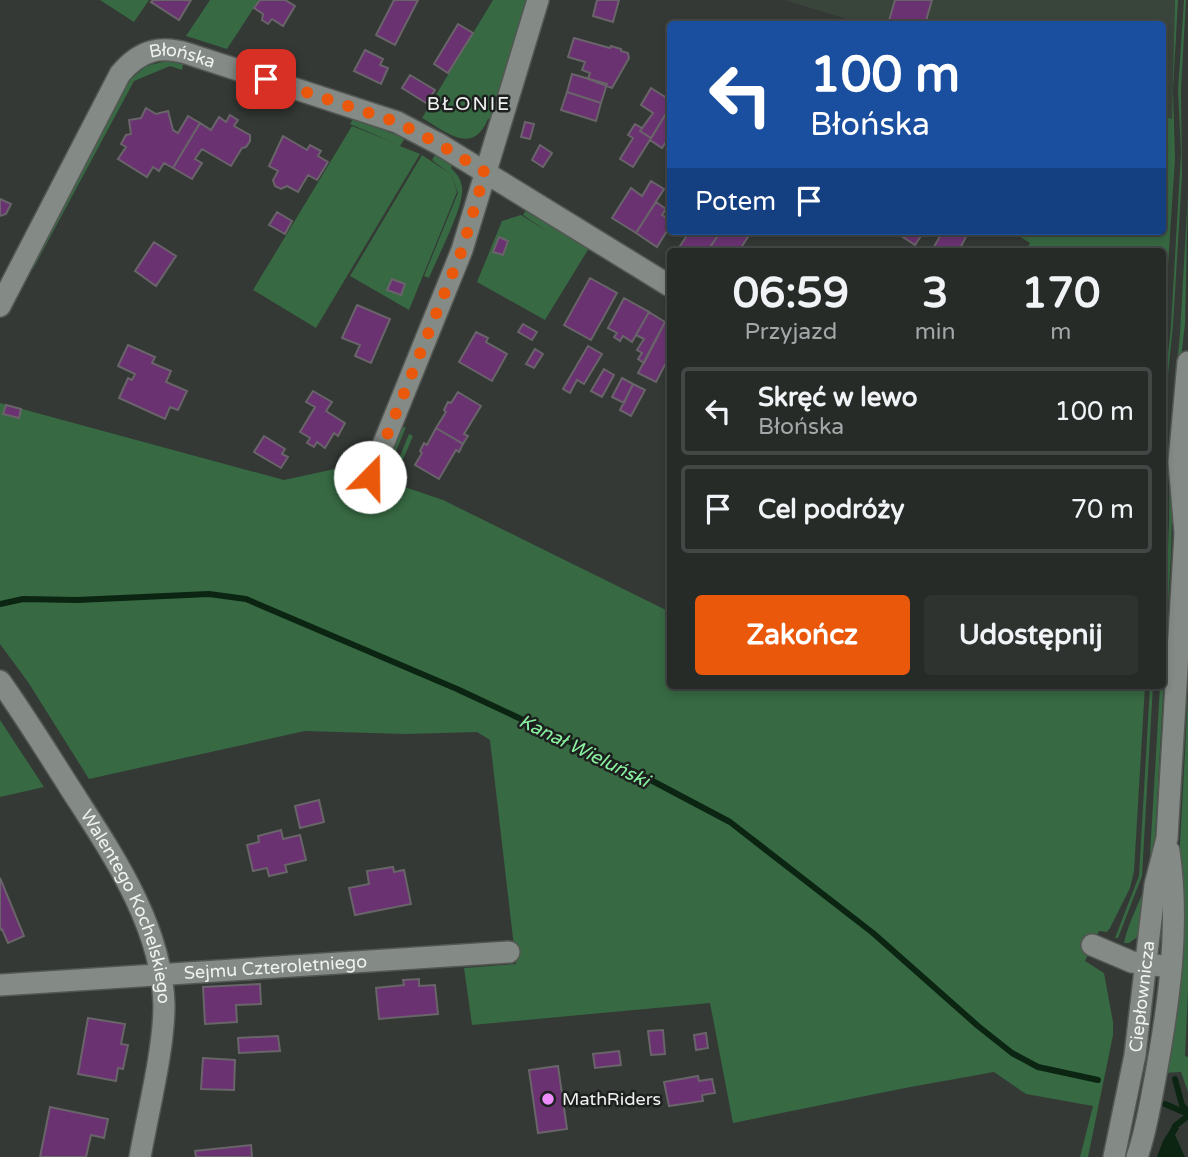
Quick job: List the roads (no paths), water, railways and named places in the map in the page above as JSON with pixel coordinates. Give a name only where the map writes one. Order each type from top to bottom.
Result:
[{"type":"street","points":[[370,477],[462,250],[538,0]]},
{"type":"street","name":"Błońska","points":[[0,306],[120,74],[138,56],[164,48],[397,122],[439,144],[667,284]]},
{"type":"street","name":"Ciepłownicza","points":[[1114,1157],[1135,1055],[1155,885],[1167,838],[1186,525],[1179,462],[1188,362]]},
{"type":"street","name":"Walentego Kochelskiego","points":[[0,681],[51,757],[123,876],[145,923],[159,974],[164,1006],[140,1157]]},
{"type":"street","name":"Ciepłownicza","points":[[1137,1157],[1157,1063],[1170,967],[1175,890],[1167,838]]},
{"type":"street","points":[[1092,945],[1120,958],[1147,965],[1170,967]]},
{"type":"street","name":"Sejmu Czteroletniego","points":[[0,985],[509,952]]},
{"type":"waterway","name":"Kanał Wieluński","points":[[0,604],[23,599],[77,600],[209,594],[246,599],[457,689],[645,777],[730,822],[873,933],[1012,1053],[1038,1067],[1098,1080]]},
{"type":"waterway","points":[[1175,1079],[1182,1105],[1188,1112]]},
{"type":"waterway","name":"Kanał Wieluński","points":[[1165,1104],[1188,1114]]},
{"type":"waterway","points":[[1173,1132],[1175,1126],[1188,1116]]},
{"type":"place","name":"MathRiders","points":[[548,1099]]},
{"type":"district","name":"BŁONIE","points":[[469,104]]}]
